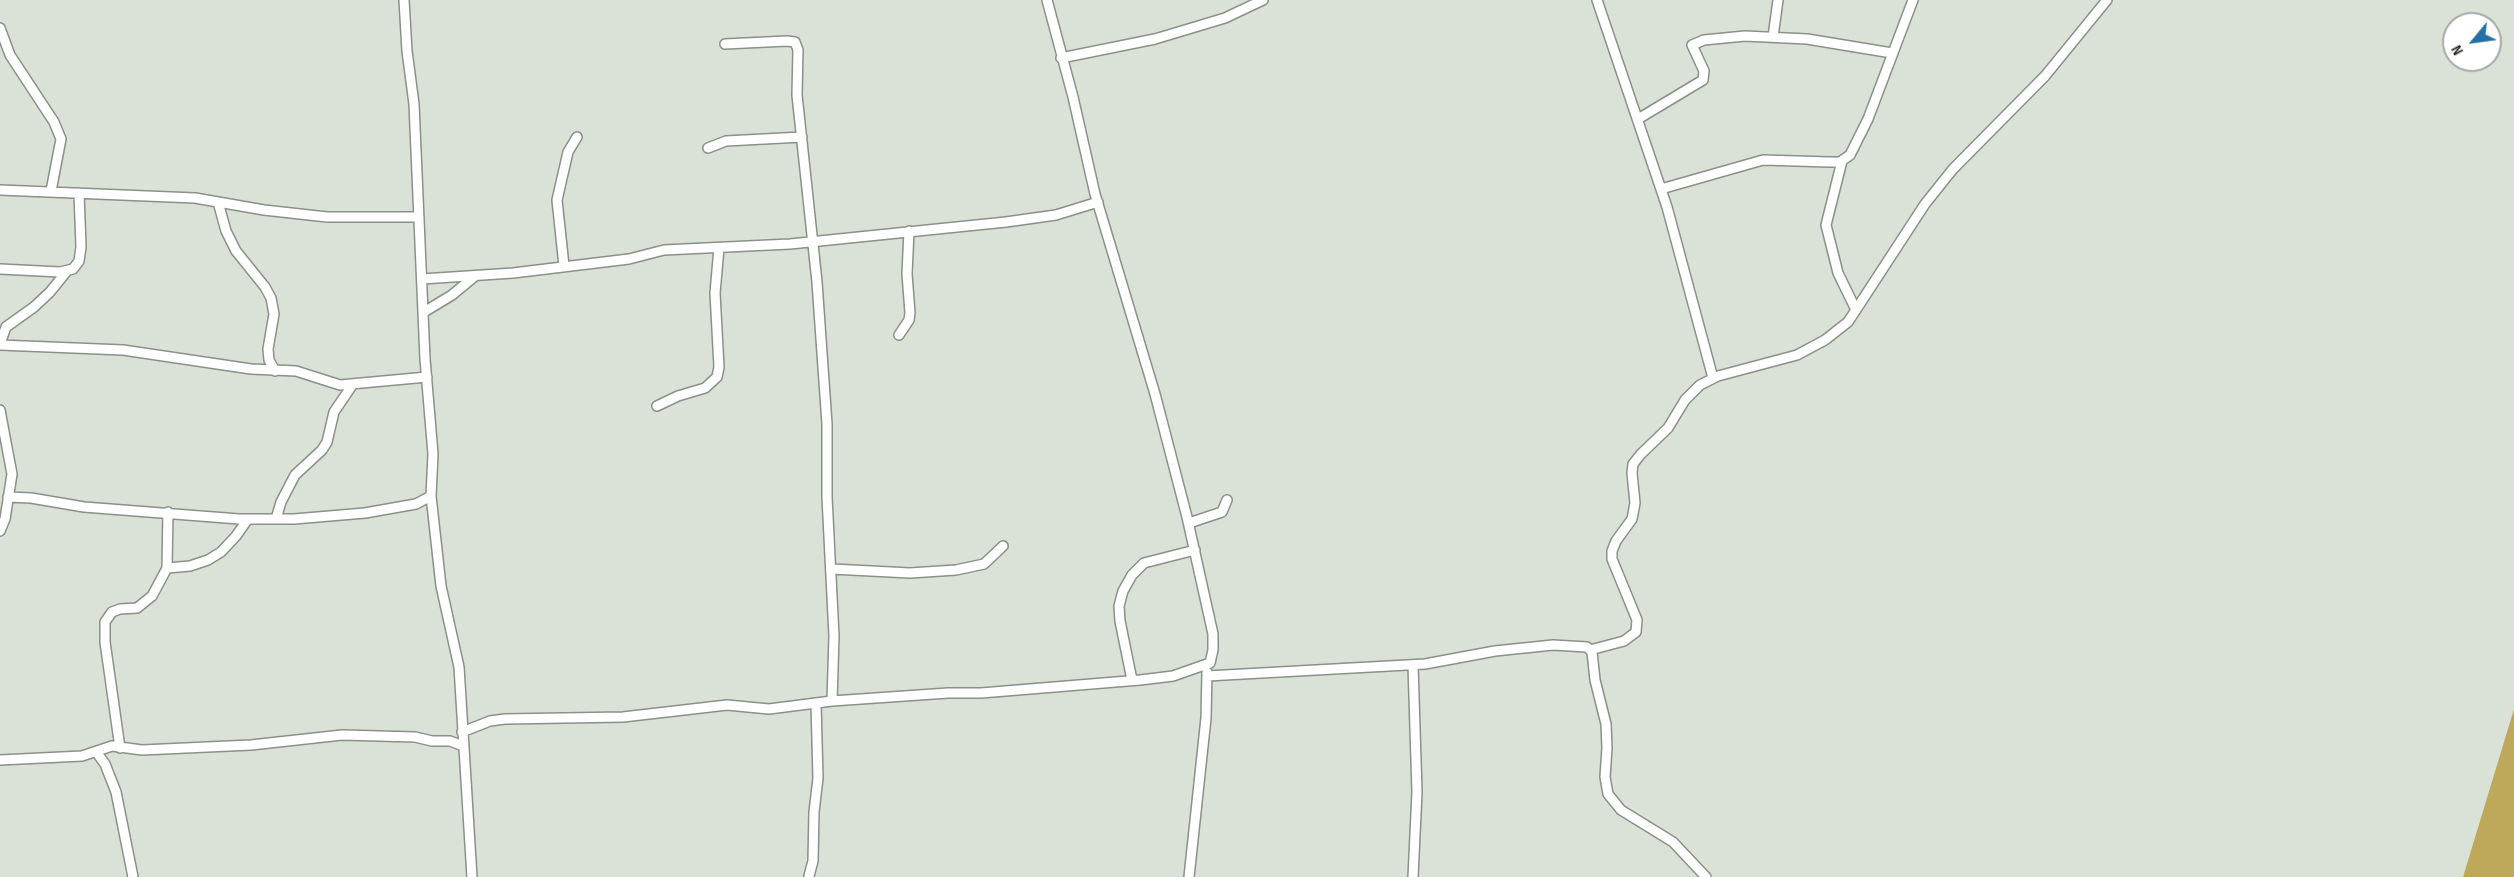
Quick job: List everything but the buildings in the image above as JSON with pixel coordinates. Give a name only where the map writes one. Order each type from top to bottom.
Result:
[{"type":"street","points":[[404,0],[407,51],[414,104],[427,377],[433,454],[430,496],[441,586],[459,667],[472,877]]},
{"type":"street","points":[[1047,0],[1098,202],[1152,383],[1189,523],[1213,634],[1213,650],[1208,664],[1206,718],[1190,877]]},
{"type":"street","points":[[1061,58],[1175,33],[1225,18],[1263,0]]},
{"type":"street","points":[[1597,0],[1661,189],[1713,378]]},
{"type":"street","points":[[1773,37],[1778,0]]},
{"type":"street","points":[[1661,189],[1762,159],[1842,161],[1850,155],[1868,119],[1913,0]]},
{"type":"street","points":[[1207,676],[1413,664],[1495,651],[1553,645],[1576,645],[1590,650],[1624,641],[1636,632],[1637,620],[1612,559],[1612,551],[1616,541],[1632,519],[1635,503],[1634,464],[1641,454],[1668,428],[1685,400],[1700,385],[1713,378],[1797,355],[1826,340],[1848,322],[1925,204],[1953,170],[2045,76],[2107,0]]},
{"type":"street","points":[[0,28],[10,55],[54,122],[61,139],[51,191]]},
{"type":"street","points":[[1638,119],[1703,80],[1704,71],[1692,48],[1695,42],[1745,36],[1773,37],[1807,39],[1892,53]]},
{"type":"street","points":[[725,44],[787,40],[795,42],[798,50],[797,95],[824,355],[827,497],[834,636],[832,701]]},
{"type":"street","points":[[564,266],[557,200],[568,152],[577,137]]},
{"type":"street","points":[[708,148],[726,141],[743,139],[802,137]]},
{"type":"street","points":[[1842,161],[1826,225],[1838,273],[1856,310]]},
{"type":"street","points":[[0,190],[195,198],[264,210],[327,217],[419,217]]},
{"type":"street","points":[[0,269],[60,272],[73,269],[79,261],[81,219],[79,193]]},
{"type":"street","points":[[218,202],[226,231],[236,251],[271,298],[274,314],[268,350],[269,360],[275,371]]},
{"type":"street","points":[[422,279],[475,276],[629,259],[664,250],[812,242],[1056,215],[1098,202]]},
{"type":"street","points":[[899,335],[909,320],[910,313],[909,231]]},
{"type":"street","points":[[657,406],[678,396],[705,388],[717,378],[719,367],[715,293],[718,248]]},
{"type":"street","points":[[67,271],[34,307],[6,327],[0,345],[123,350],[250,369],[311,374],[340,385],[427,377]]},
{"type":"street","points":[[424,312],[475,276]]},
{"type":"street","points":[[276,519],[281,502],[296,475],[322,450],[327,442],[334,412],[353,384]]},
{"type":"street","points":[[0,412],[12,474],[0,531]]},
{"type":"street","points":[[8,497],[31,498],[84,507],[276,519],[364,513],[416,504],[430,496]]},
{"type":"street","points":[[1189,523],[1222,512],[1227,500]]},
{"type":"street","points":[[120,748],[105,642],[105,622],[112,612],[137,608],[152,596],[167,568],[168,512]]},
{"type":"street","points":[[167,568],[190,566],[208,560],[236,536],[248,519]]},
{"type":"street","points":[[832,568],[910,573],[956,570],[984,564],[1003,546]]},
{"type":"street","points":[[1132,680],[1120,614],[1123,591],[1132,575],[1144,563],[1195,550]]},
{"type":"street","points":[[1590,650],[1605,724],[1607,748],[1605,777],[1608,794],[1621,810],[1673,842],[1706,877]]},
{"type":"street","points":[[462,732],[490,721],[505,719],[623,717],[727,705],[769,710],[832,701],[981,693],[1173,676],[1208,664]]},
{"type":"street","points":[[1413,664],[1417,792],[1413,877]]},
{"type":"street","points":[[808,876],[813,861],[814,812],[818,778],[816,703]]},
{"type":"street","points":[[0,760],[62,759],[97,753],[112,746],[142,750],[251,745],[342,735],[415,736],[432,741],[450,741],[463,746]]},
{"type":"street","points":[[97,753],[105,764],[116,792],[133,877]]},
{"type":"shaded area","points":[[2514,709],[2514,877],[2463,877]]}]
